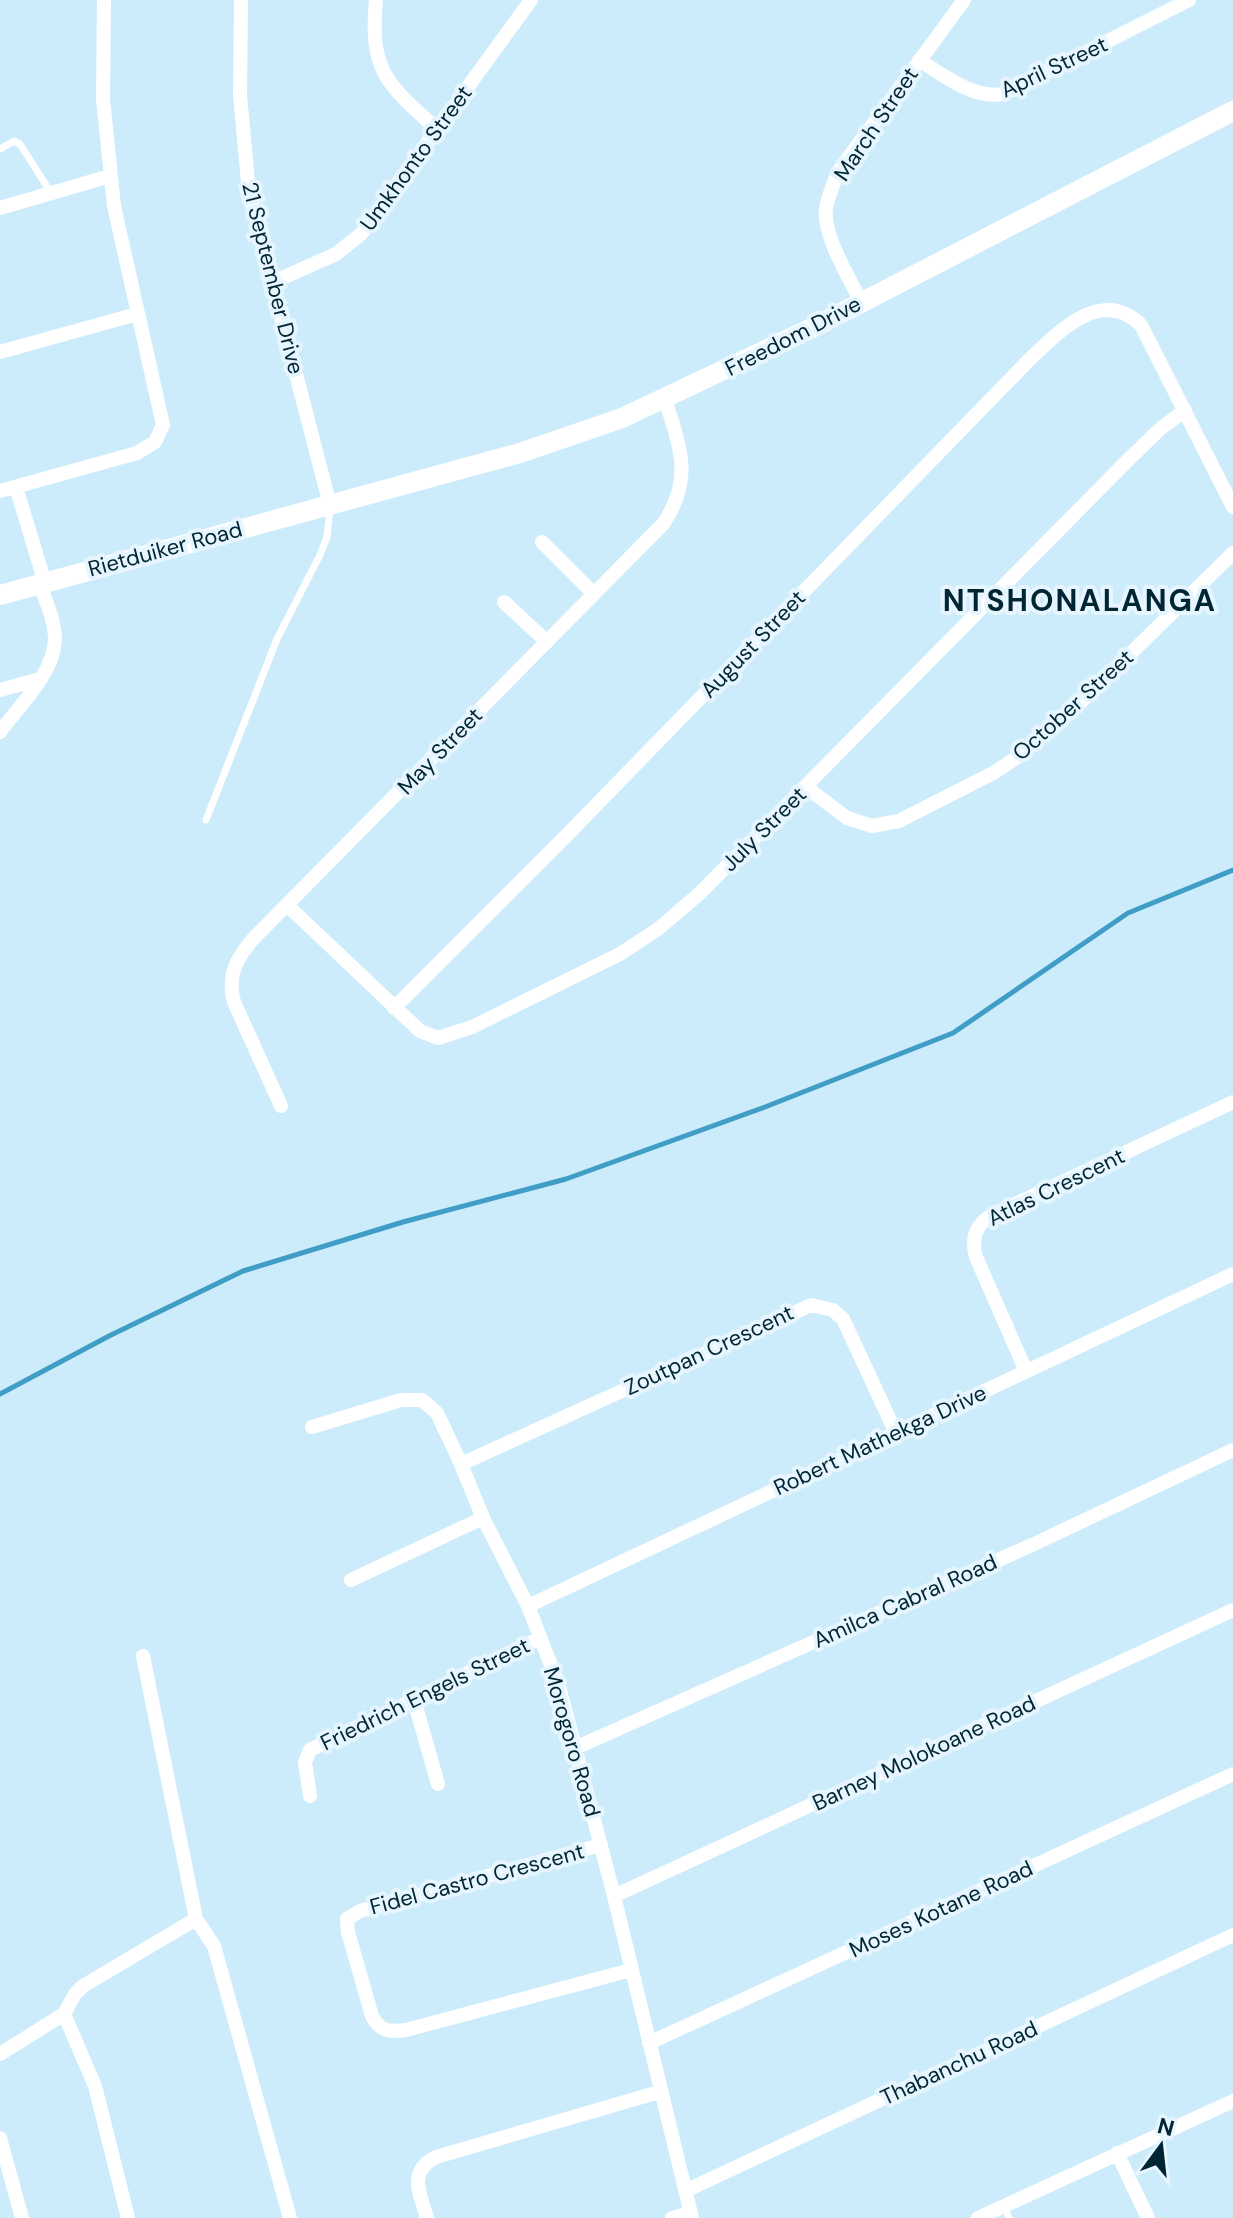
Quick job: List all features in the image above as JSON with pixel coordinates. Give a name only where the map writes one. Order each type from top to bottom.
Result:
[{"type":"street","points":[[0,491],[137,453],[155,442],[161,433],[163,418],[120,244],[110,176],[103,86],[104,0]]},
{"type":"street","name":"21 September Drive","points":[[241,0],[239,51],[243,148],[249,193],[330,505]]},
{"type":"street","points":[[376,0],[376,44],[382,73],[398,94],[438,130]]},
{"type":"street","name":"Umkhonto Street","points":[[273,282],[350,246],[371,222],[531,0]]},
{"type":"street","name":"March Street","points":[[861,302],[826,227],[826,207],[838,172],[964,0]]},
{"type":"street","name":"April Street","points":[[919,60],[970,90],[990,96],[1003,94],[1189,0]]},
{"type":"street","name":"Freedom Drive","points":[[330,505],[546,445],[600,427],[665,399],[1233,111]]},
{"type":"street","points":[[0,208],[110,176]]},
{"type":"street","name":"August Street","points":[[394,1008],[1065,327],[1093,311],[1128,314],[1146,332],[1185,410]]},
{"type":"street","points":[[0,352],[137,314]]},
{"type":"street","name":"May Street","points":[[281,1106],[231,990],[231,977],[242,952],[663,524],[681,487],[682,459],[665,399]]},
{"type":"street","points":[[1185,410],[1233,507]]},
{"type":"street","name":"July Street","points":[[288,906],[394,1008],[429,1036],[447,1037],[472,1027],[620,954],[688,904],[1130,458],[1185,410]]},
{"type":"street","points":[[0,732],[50,661],[55,637],[16,487]]},
{"type":"street","name":"Rietduiker Road","points":[[0,595],[330,505]]},
{"type":"street","points":[[542,542],[593,593]]},
{"type":"street","name":"October Street","points":[[806,787],[847,818],[872,826],[899,821],[995,772],[1072,711],[1233,553]]},
{"type":"street","points":[[504,602],[547,642]]},
{"type":"street","points":[[0,690],[40,678]]},
{"type":"street","name":"Atlas Crescent","points":[[1026,1371],[976,1257],[973,1242],[981,1223],[992,1215],[1233,1102]]},
{"type":"street","name":"Robert Mathekga Drive","points":[[528,1606],[1233,1274]]},
{"type":"street","name":"Zoutpan Crescent","points":[[461,1464],[811,1305],[833,1310],[843,1319],[896,1433]]},
{"type":"street","name":"Morogoro Road","points":[[312,1427],[401,1400],[422,1400],[437,1413],[483,1518],[528,1606],[558,1683],[614,1896],[691,2216]]},
{"type":"street","name":"Amilca Cabral Road","points":[[575,1748],[1032,1545],[1233,1450]]},
{"type":"street","points":[[351,1580],[483,1518]]},
{"type":"street","name":"Barney Molokoane Road","points":[[614,1896],[1233,1610]]},
{"type":"street","name":"Friedrich Engels Street","points":[[310,1796],[305,1762],[310,1750],[540,1638]]},
{"type":"street","points":[[143,1656],[196,1919],[214,1946],[290,2218]]},
{"type":"street","points":[[414,1700],[438,1784]]},
{"type":"street","name":"Moses Kotane Road","points":[[649,2043],[1233,1774]]},
{"type":"street","name":"Fidel Castro Crescent","points":[[601,1845],[360,1911],[347,1919],[348,1932],[372,2016],[377,2026],[389,2031],[406,2030],[631,1970]]},
{"type":"street","points":[[0,2054],[64,2014],[83,1986],[196,1919]]},
{"type":"street","name":"Thabanchu Road","points":[[685,2191],[1233,1935]]},
{"type":"street","points":[[64,2014],[95,2086],[128,2218]]},
{"type":"street","points":[[427,2218],[417,2181],[425,2163],[436,2157],[659,2092]]},
{"type":"street","points":[[978,2218],[1007,2212],[1117,2153],[1233,2101]]},
{"type":"street","points":[[0,2138],[22,2218]]},
{"type":"street","points":[[1117,2153],[1148,2218]]},
{"type":"street","points":[[672,2218],[691,2216]]},
{"type":"lane","points":[[0,149],[14,141],[20,144],[51,193]]},
{"type":"lane","points":[[206,820],[277,639],[327,537],[330,505]]},
{"type":"waterway","points":[[0,1394],[109,1336],[243,1271],[403,1222],[566,1179],[765,1107],[953,1033],[1128,913],[1233,870]]},
{"type":"district","name":"NTSHONALANGA","points":[[1080,600]]}]
